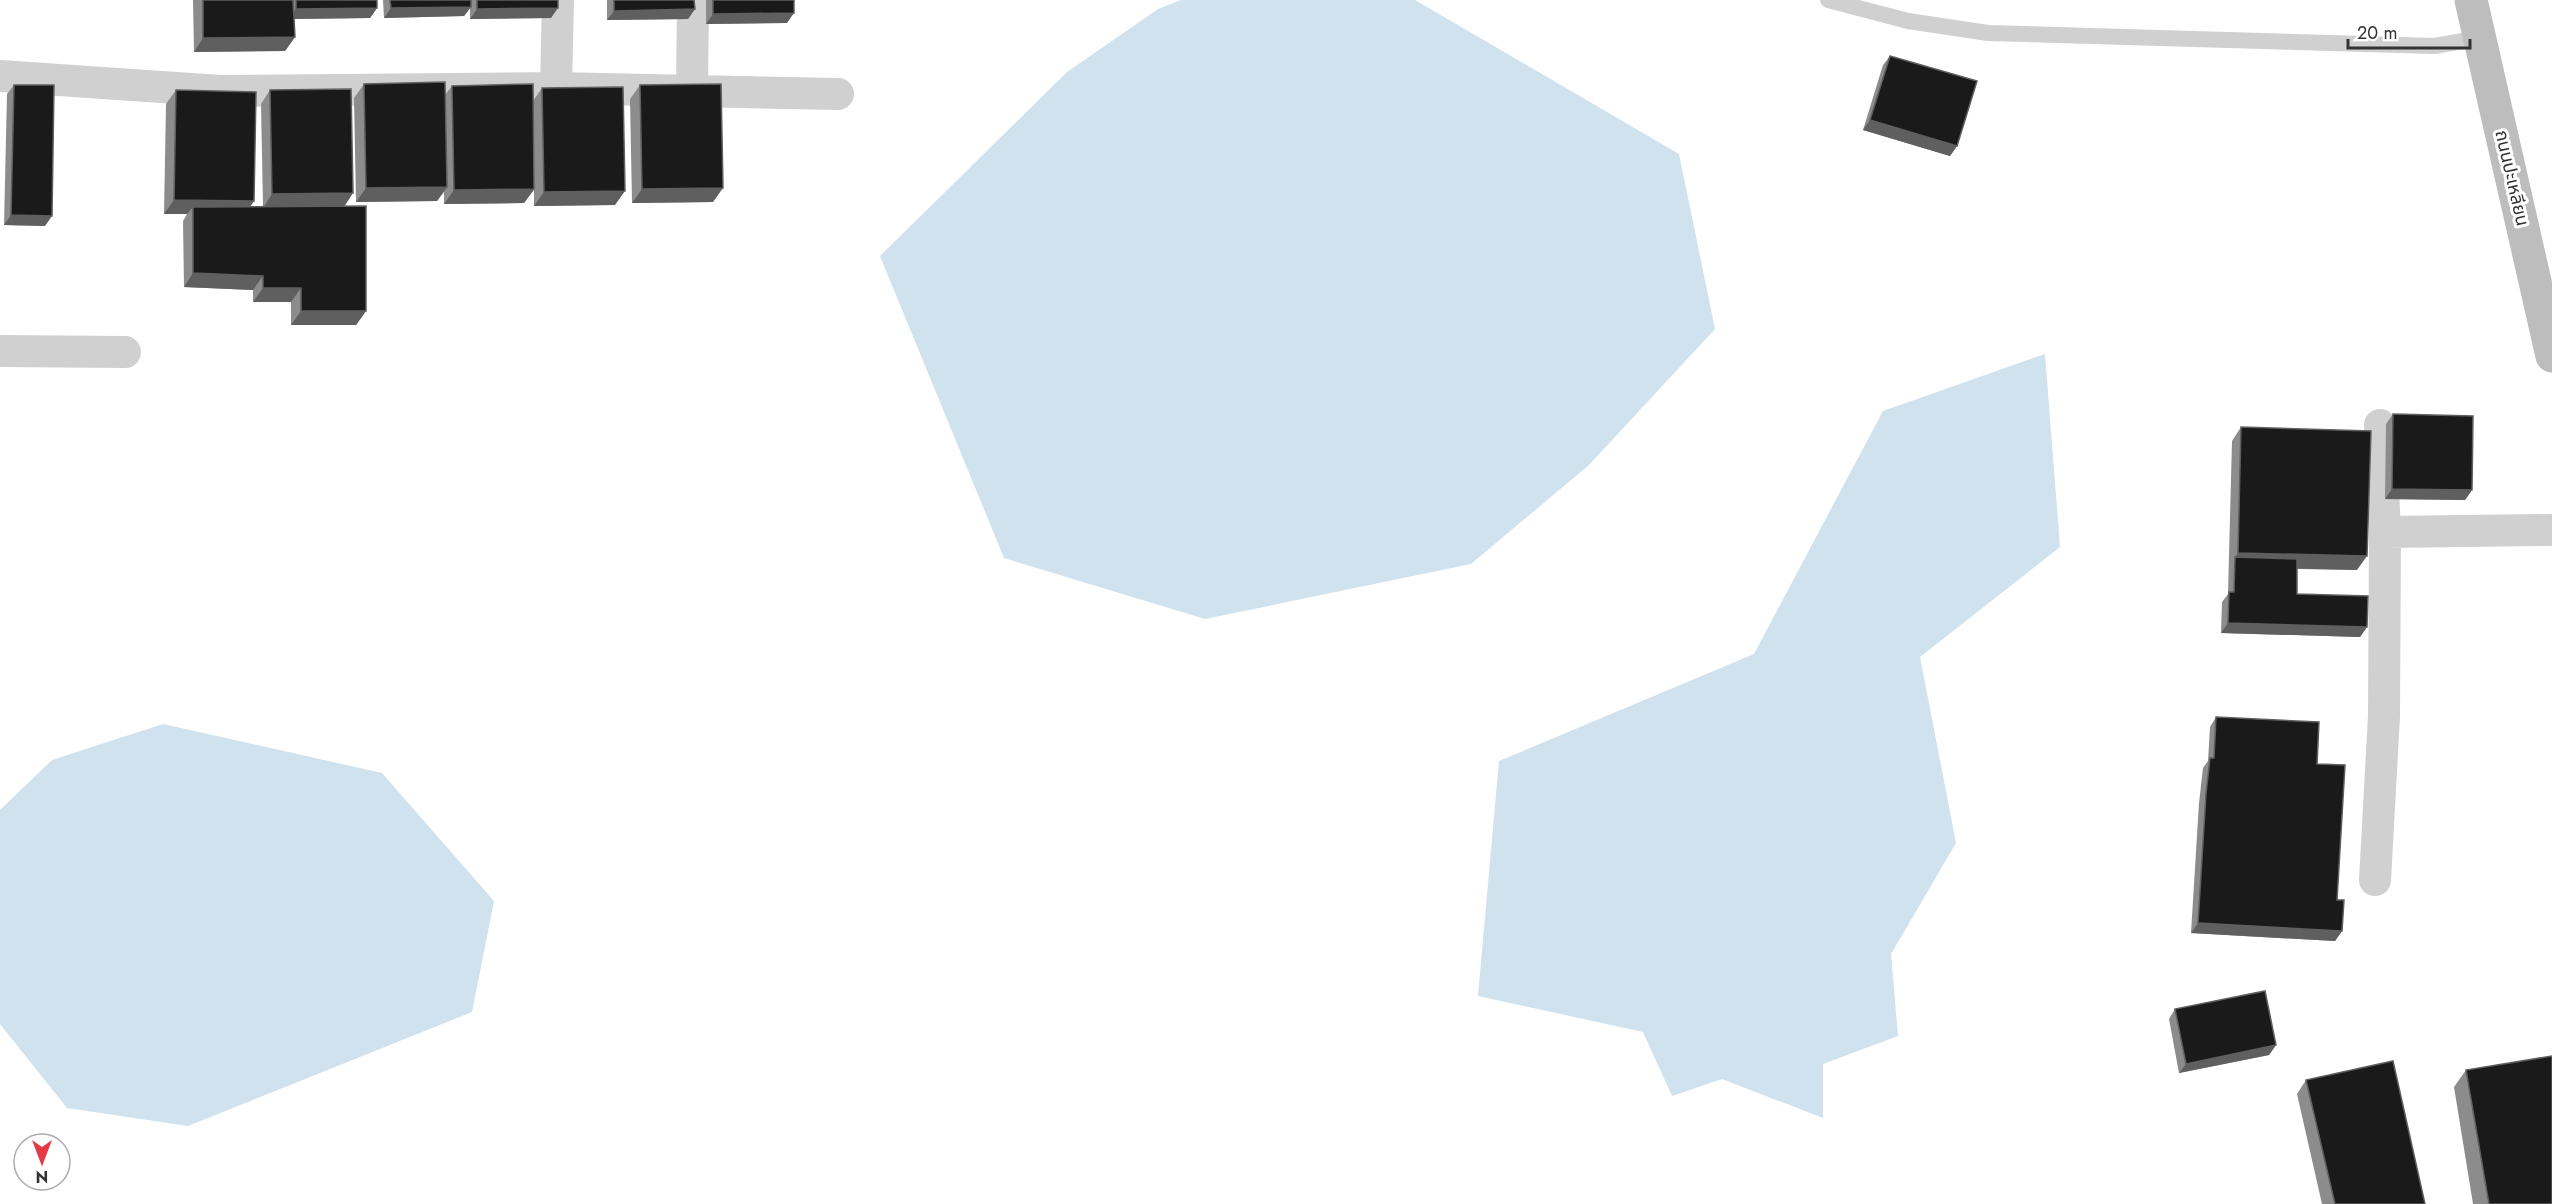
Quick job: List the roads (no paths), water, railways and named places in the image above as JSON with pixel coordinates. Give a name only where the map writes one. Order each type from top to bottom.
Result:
[{"type":"street","points":[[556,88],[558,0]]},
{"type":"street","points":[[692,90],[693,0]]},
{"type":"street","name":"ถนนปะเหลียน","points":[[2471,0],[2552,356]]},
{"type":"street","points":[[0,76],[220,91],[556,88],[838,94]]},
{"type":"street","points":[[0,351],[125,351]]},
{"type":"street","points":[[2375,880],[2384,716],[2385,532],[2380,425]]},
{"type":"street","points":[[2385,532],[2552,530]]},
{"type":"lane","points":[[1828,0],[1908,21],[1988,33],[2434,46],[2481,38]]},
{"type":"water","points":[[1181,0],[1415,0],[1679,154],[1715,329],[1589,465],[1471,564],[1205,619],[1004,558],[880,256],[1067,72],[1158,9]]},
{"type":"water","points":[[2045,354],[2060,547],[1920,657],[1956,843],[1891,954],[1898,1036],[1823,1064],[1823,1118],[1722,1079],[1672,1096],[1643,1032],[1478,996],[1499,761],[1754,654],[1883,411]]},
{"type":"water","points":[[163,724],[382,773],[494,901],[472,1012],[188,1126],[67,1108],[0,1024],[0,810],[52,760]]}]
